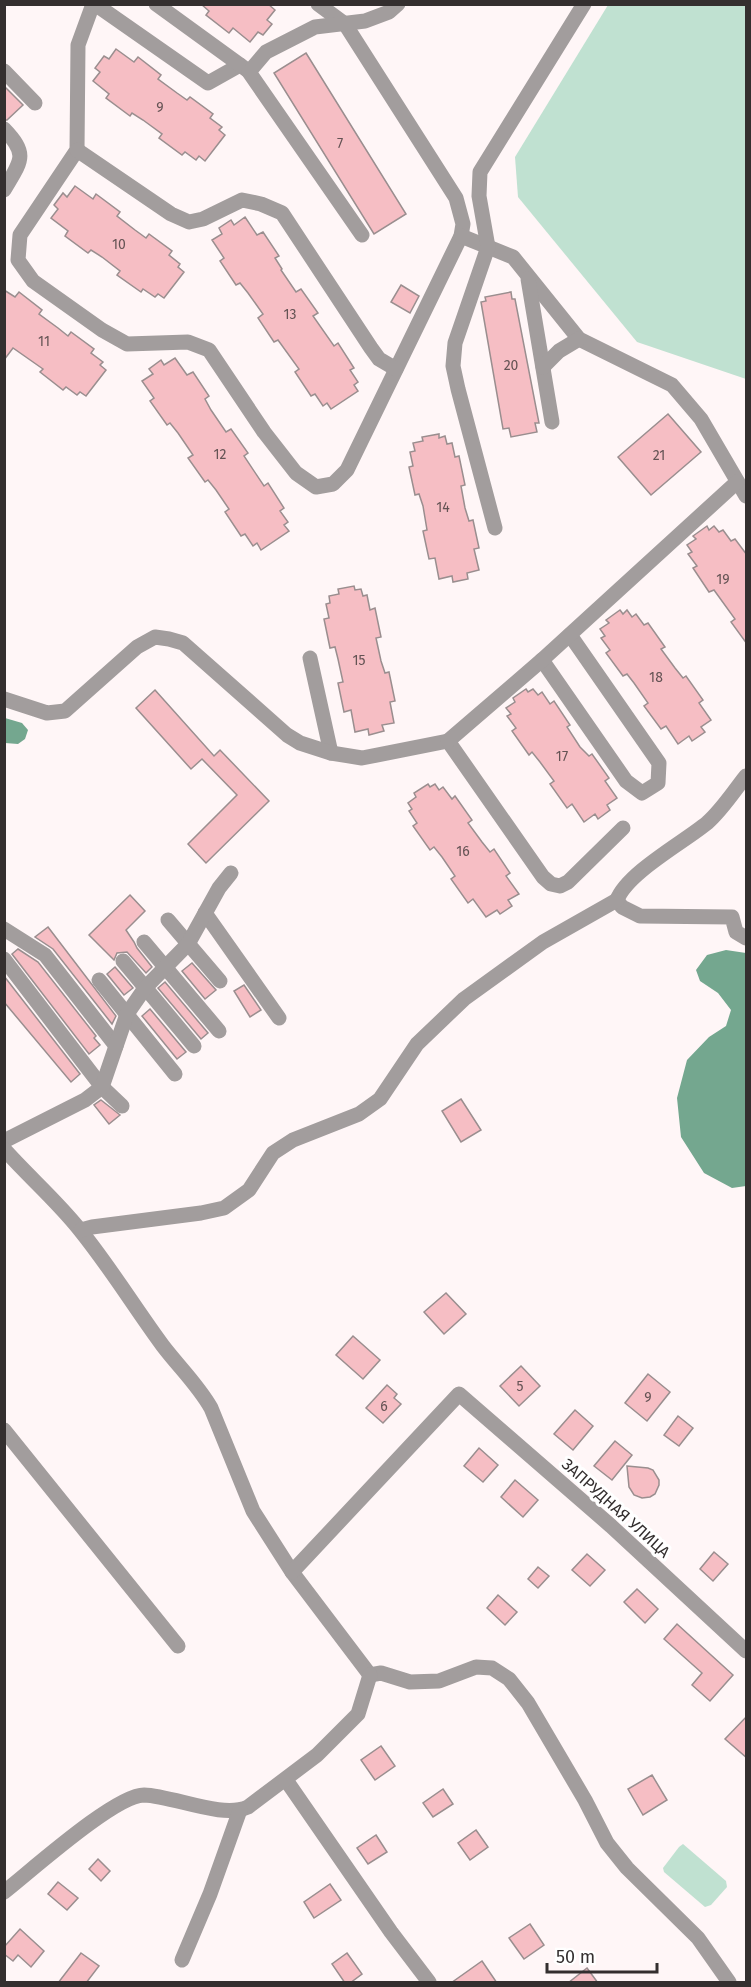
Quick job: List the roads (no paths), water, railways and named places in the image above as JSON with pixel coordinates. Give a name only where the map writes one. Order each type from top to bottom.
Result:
[{"type":"street","points":[[318,4],[345,24],[456,198],[463,224],[461,236],[346,470],[333,484],[316,487],[296,473],[264,432],[208,350],[188,342],[127,344],[102,330],[33,281],[18,260],[20,235],[77,150],[78,45],[94,4],[208,83],[245,68],[266,52],[315,27],[345,24],[365,21],[394,8]]},
{"type":"street","points":[[156,4],[245,68],[362,235]]},
{"type":"street","points":[[495,528],[453,366],[455,343],[488,247],[479,196],[480,172],[584,4]]},
{"type":"street","points":[[4,71],[35,103]]},
{"type":"street","points":[[4,129],[17,142],[21,156],[18,166],[6,182]]},
{"type":"street","points":[[77,150],[171,214],[189,222],[203,219],[242,200],[261,204],[282,213],[379,359],[396,369]]},
{"type":"street","points":[[461,236],[513,257],[579,339],[672,385],[701,419],[747,496]]},
{"type":"street","points":[[528,276],[552,422]]},
{"type":"street","points":[[543,367],[559,351],[579,339]]},
{"type":"street","points":[[4,699],[47,713],[65,711],[137,647],[154,637],[183,643],[287,735],[300,743],[331,753],[362,758],[448,741],[570,635],[737,482]]},
{"type":"street","points":[[542,660],[626,781],[642,793],[658,783],[659,763],[570,635]]},
{"type":"street","points":[[309,658],[331,753]]},
{"type":"street","points":[[448,741],[543,876],[551,884],[560,886],[568,882],[623,828]]},
{"type":"street","points":[[81,1230],[224,1208],[249,1190],[273,1153],[293,1140],[359,1114],[380,1099],[417,1044],[464,999],[543,942],[617,900],[620,891],[658,857],[710,821],[747,777]]},
{"type":"street","points":[[4,1141],[86,1100],[102,1087],[127,1014],[145,988],[188,944],[219,888],[231,873]]},
{"type":"street","points":[[617,900],[622,907],[640,916],[732,916],[736,932],[747,938]]},
{"type":"street","points":[[205,913],[279,1018]]},
{"type":"street","points":[[168,920],[220,981]]},
{"type":"street","points":[[4,929],[45,955],[116,1046]]},
{"type":"street","points":[[144,942],[219,1031]]},
{"type":"street","points":[[4,959],[102,1087],[122,1106]]},
{"type":"street","points":[[123,961],[194,1046]]},
{"type":"street","points":[[99,980],[175,1074]]},
{"type":"street","points":[[4,1149],[81,1230],[165,1348],[204,1395],[253,1511],[292,1572],[370,1675]]},
{"type":"street","name":"ЗАПРУДНАЯ УЛИЦА","points":[[292,1572],[459,1394],[611,1526],[747,1651]]},
{"type":"street","points":[[4,1430],[178,1646]]},
{"type":"street","points":[[370,1675],[381,1673],[410,1682],[439,1680],[476,1667],[492,1668],[509,1679],[528,1703],[608,1843],[627,1868],[698,1938],[729,1983]]},
{"type":"street","points":[[4,1892],[96,1819],[126,1800],[141,1795],[227,1811],[240,1810],[286,1780],[317,1755],[358,1714],[370,1675]]},
{"type":"street","points":[[286,1780],[429,1983]]},
{"type":"street","points":[[182,1960],[210,1894],[240,1810]]}]
